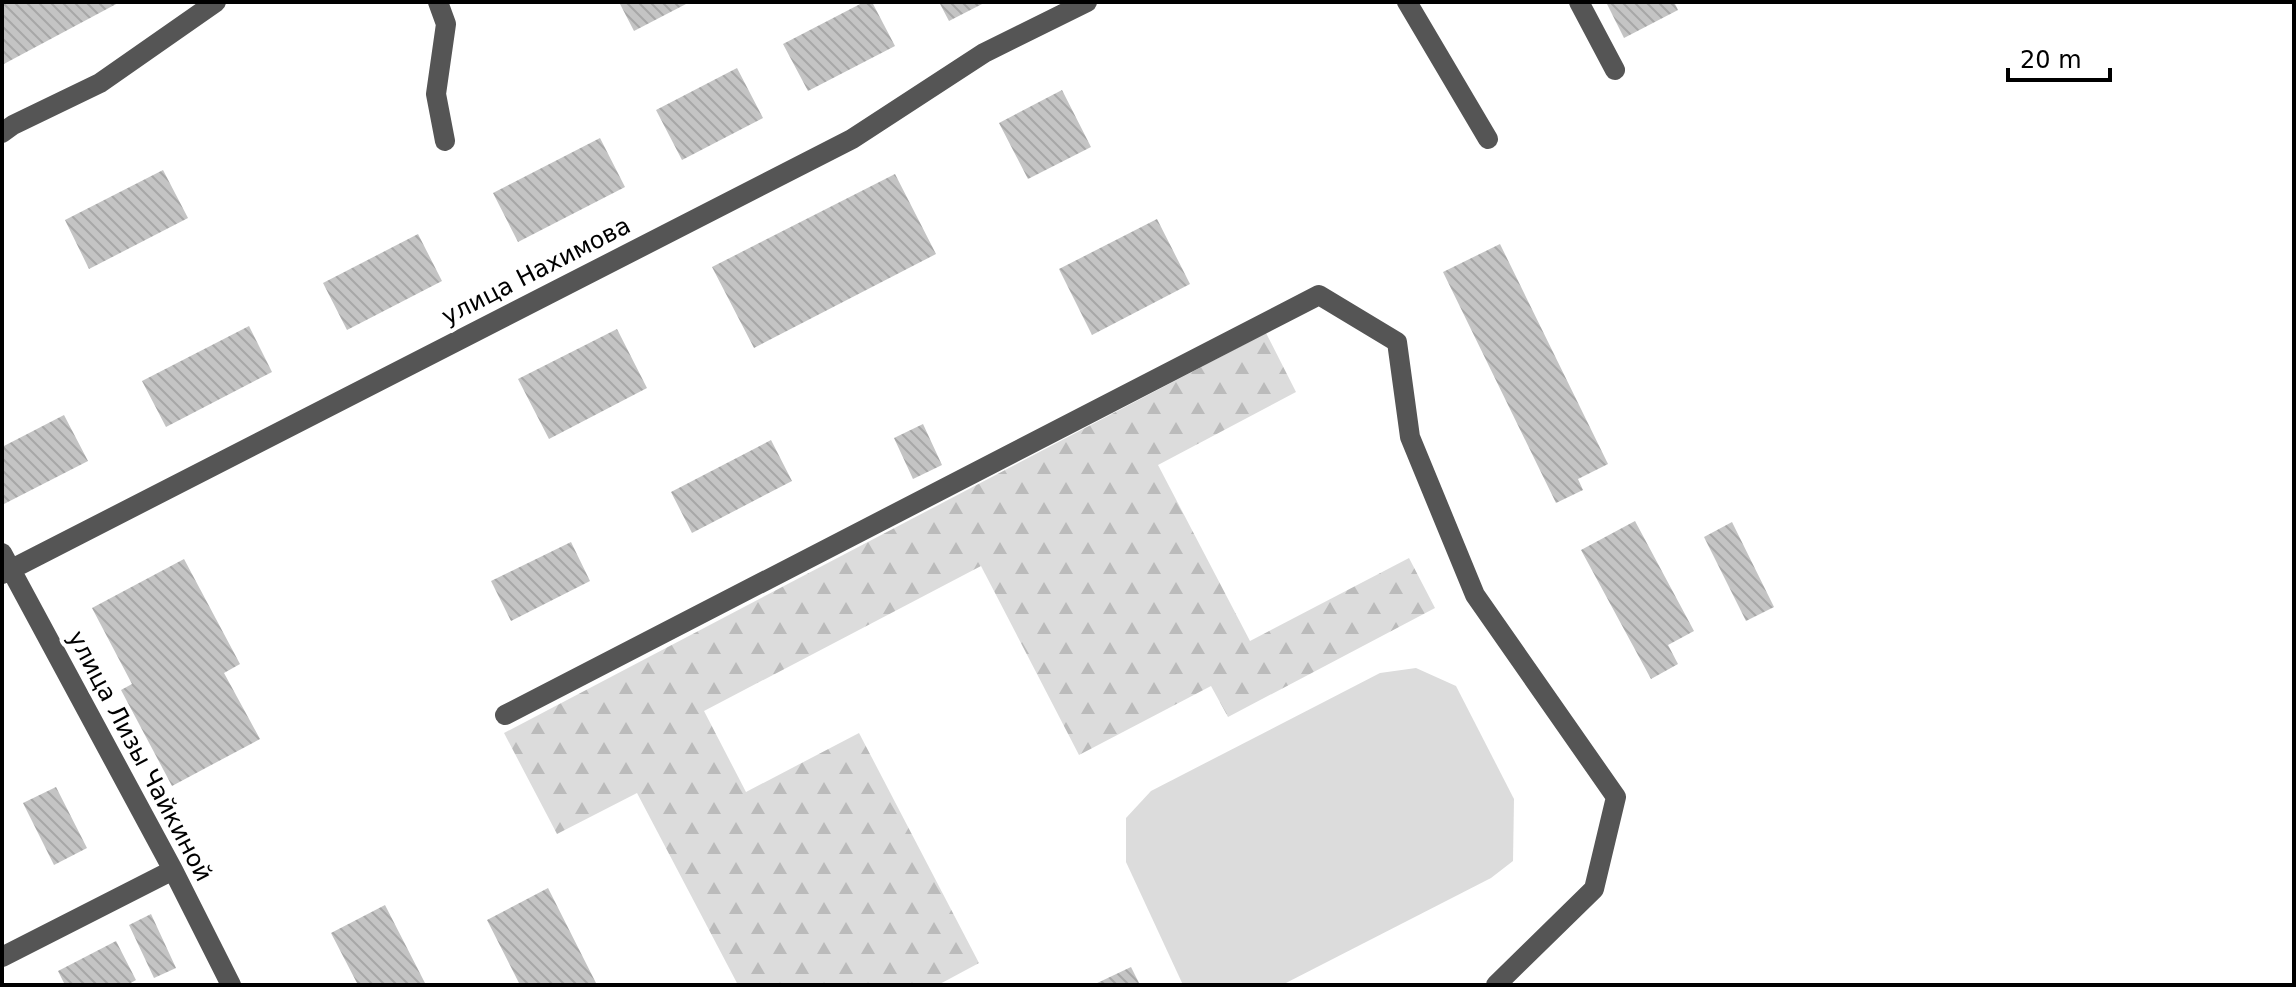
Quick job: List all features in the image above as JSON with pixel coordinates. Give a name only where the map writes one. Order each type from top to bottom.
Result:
[{"type":"street","points":[[2,133],[100,83],[216,2]]},
{"type":"street","points":[[438,2],[446,24],[436,94],[445,141]]},
{"type":"street","name":"улица Нахимова","points":[[5,566],[852,139],[984,53],[1087,2]]},
{"type":"street","points":[[1407,2],[1488,139]]},
{"type":"street","points":[[1579,2],[1615,70]]},
{"type":"street","points":[[505,715],[1319,295],[1397,342],[1410,437],[1475,595],[1616,797],[1594,889],[1496,985]]},
{"type":"street","name":"улица Лизы Чайкиной","points":[[5,566],[173,870],[231,985]]},
{"type":"street","points":[[2,957],[173,870]]},
{"type":"green space","points":[[1266,333],[1296,392],[1158,465],[1250,641],[1409,558],[1435,608],[1228,717],[1211,686],[1079,755],[981,566],[704,711],[746,792],[859,733],[979,963],[938,985],[738,985],[637,793],[557,834],[504,733]]},
{"type":"green space","points":[[1416,668],[1456,686],[1514,799],[1513,861],[1491,878],[1282,985],[1183,985],[1126,862],[1126,818],[1151,791],[1380,673]]},
{"type":"building","points":[[2,2],[120,2],[2,65]]},
{"type":"building","points":[[619,2],[685,2],[686,4],[634,31]]},
{"type":"building","points":[[864,2],[872,2],[895,46],[808,91],[783,44]]},
{"type":"building","points":[[939,2],[986,2],[949,21]]},
{"type":"building","points":[[1606,2],[1674,2],[1678,10],[1624,38]]},
{"type":"building","points":[[737,68],[763,118],[682,160],[656,110]]},
{"type":"building","points":[[1062,90],[1091,147],[1028,179],[999,123]]},
{"type":"building","points":[[600,138],[625,187],[518,242],[493,193]]},
{"type":"building","points":[[163,170],[188,218],[89,269],[65,220]]},
{"type":"building","points":[[895,174],[936,254],[754,348],[712,267]]},
{"type":"building","points":[[1157,219],[1190,284],[1092,335],[1059,269]]},
{"type":"building","points":[[418,234],[442,281],[347,330],[323,283]]},
{"type":"building","points":[[1500,244],[1608,464],[1578,479],[1583,490],[1556,503],[1443,272]]},
{"type":"building","points":[[249,326],[272,372],[166,427],[142,381]]},
{"type":"building","points":[[617,329],[647,388],[549,439],[518,379]]},
{"type":"building","points":[[64,415],[88,461],[2,505],[2,447]]},
{"type":"building","points":[[923,424],[942,465],[913,479],[894,438]]},
{"type":"building","points":[[771,440],[792,481],[692,533],[671,492]]},
{"type":"building","points":[[1635,521],[1694,631],[1668,645],[1678,664],[1651,679],[1581,550]]},
{"type":"building","points":[[1732,522],[1774,607],[1746,621],[1704,537]]},
{"type":"building","points":[[571,542],[590,581],[511,621],[491,581]]},
{"type":"building","points":[[184,559],[240,664],[224,673],[260,739],[172,786],[121,690],[132,684],[92,608]]},
{"type":"building","points":[[56,787],[87,848],[54,865],[23,803]]},
{"type":"building","points":[[548,888],[597,985],[520,985],[487,920]]},
{"type":"building","points":[[385,905],[426,985],[358,985],[331,933]]},
{"type":"building","points":[[151,914],[176,968],[154,978],[129,925]]},
{"type":"building","points":[[116,941],[136,980],[127,985],[65,985],[58,971]]},
{"type":"building","points":[[1131,967],[1140,985],[1093,985]]}]
